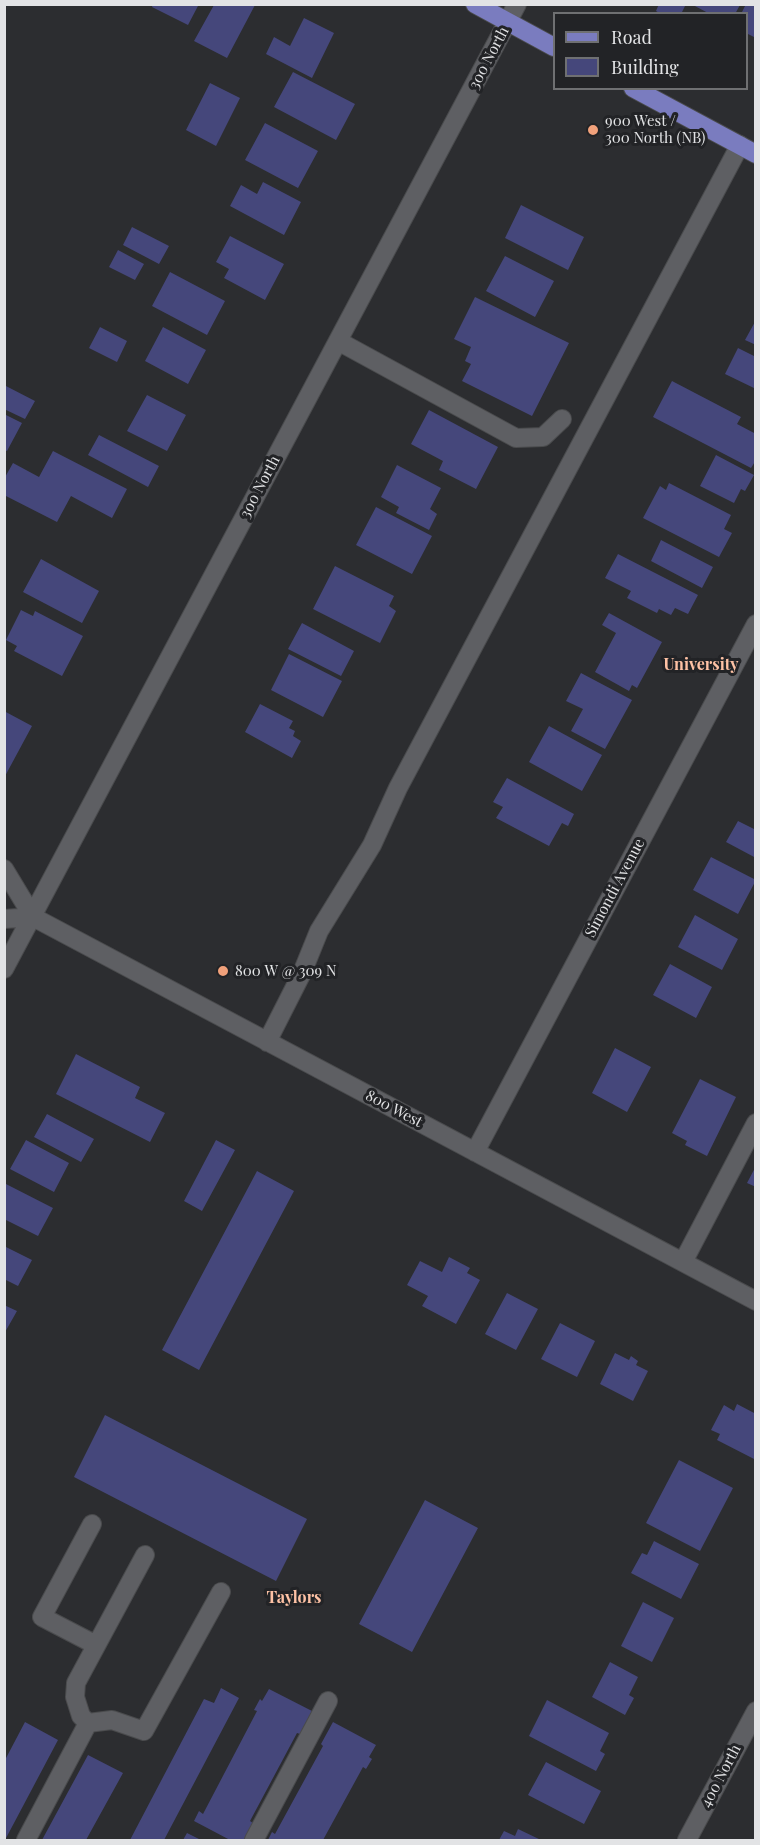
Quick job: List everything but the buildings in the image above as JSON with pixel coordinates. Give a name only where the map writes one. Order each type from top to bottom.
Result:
[{"type":"main road","points":[[475,4],[553,46]]},
{"type":"main road","points":[[637,90],[748,149]]},
{"type":"street","name":"300 North","points":[[4,969],[517,4]]},
{"type":"street","points":[[267,1042],[302,973],[319,931],[372,845],[398,788],[748,149]]},
{"type":"street","points":[[338,340],[516,438],[543,437],[562,419]]},
{"type":"street","name":"Simondi Avenue","points":[[475,1152],[756,624]]},
{"type":"street","points":[[4,868],[33,917],[4,919]]},
{"type":"street","name":"800 West","points":[[33,917],[756,1301]]},
{"type":"street","points":[[683,1262],[756,1123]]},
{"type":"street","points":[[92,1524],[42,1617],[96,1645]]},
{"type":"street","points":[[88,1723],[81,1716],[75,1697],[76,1683],[145,1555]]},
{"type":"street","points":[[88,1723],[112,1720],[144,1731],[221,1592]]},
{"type":"street","points":[[254,1840],[328,1701]]},
{"type":"street","name":"400 North","points":[[691,1839],[756,1712]]},
{"type":"street","points":[[26,1840],[88,1723]]},
{"type":"place","name":"900 West / 300 North (NB)","points":[[593,130]]},
{"type":"place","name":"800 W @ 309 N","points":[[223,971]]},
{"type":"district","name":"University","points":[[701,665]]},
{"type":"district","name":"Taylors","points":[[294,1598]]}]
